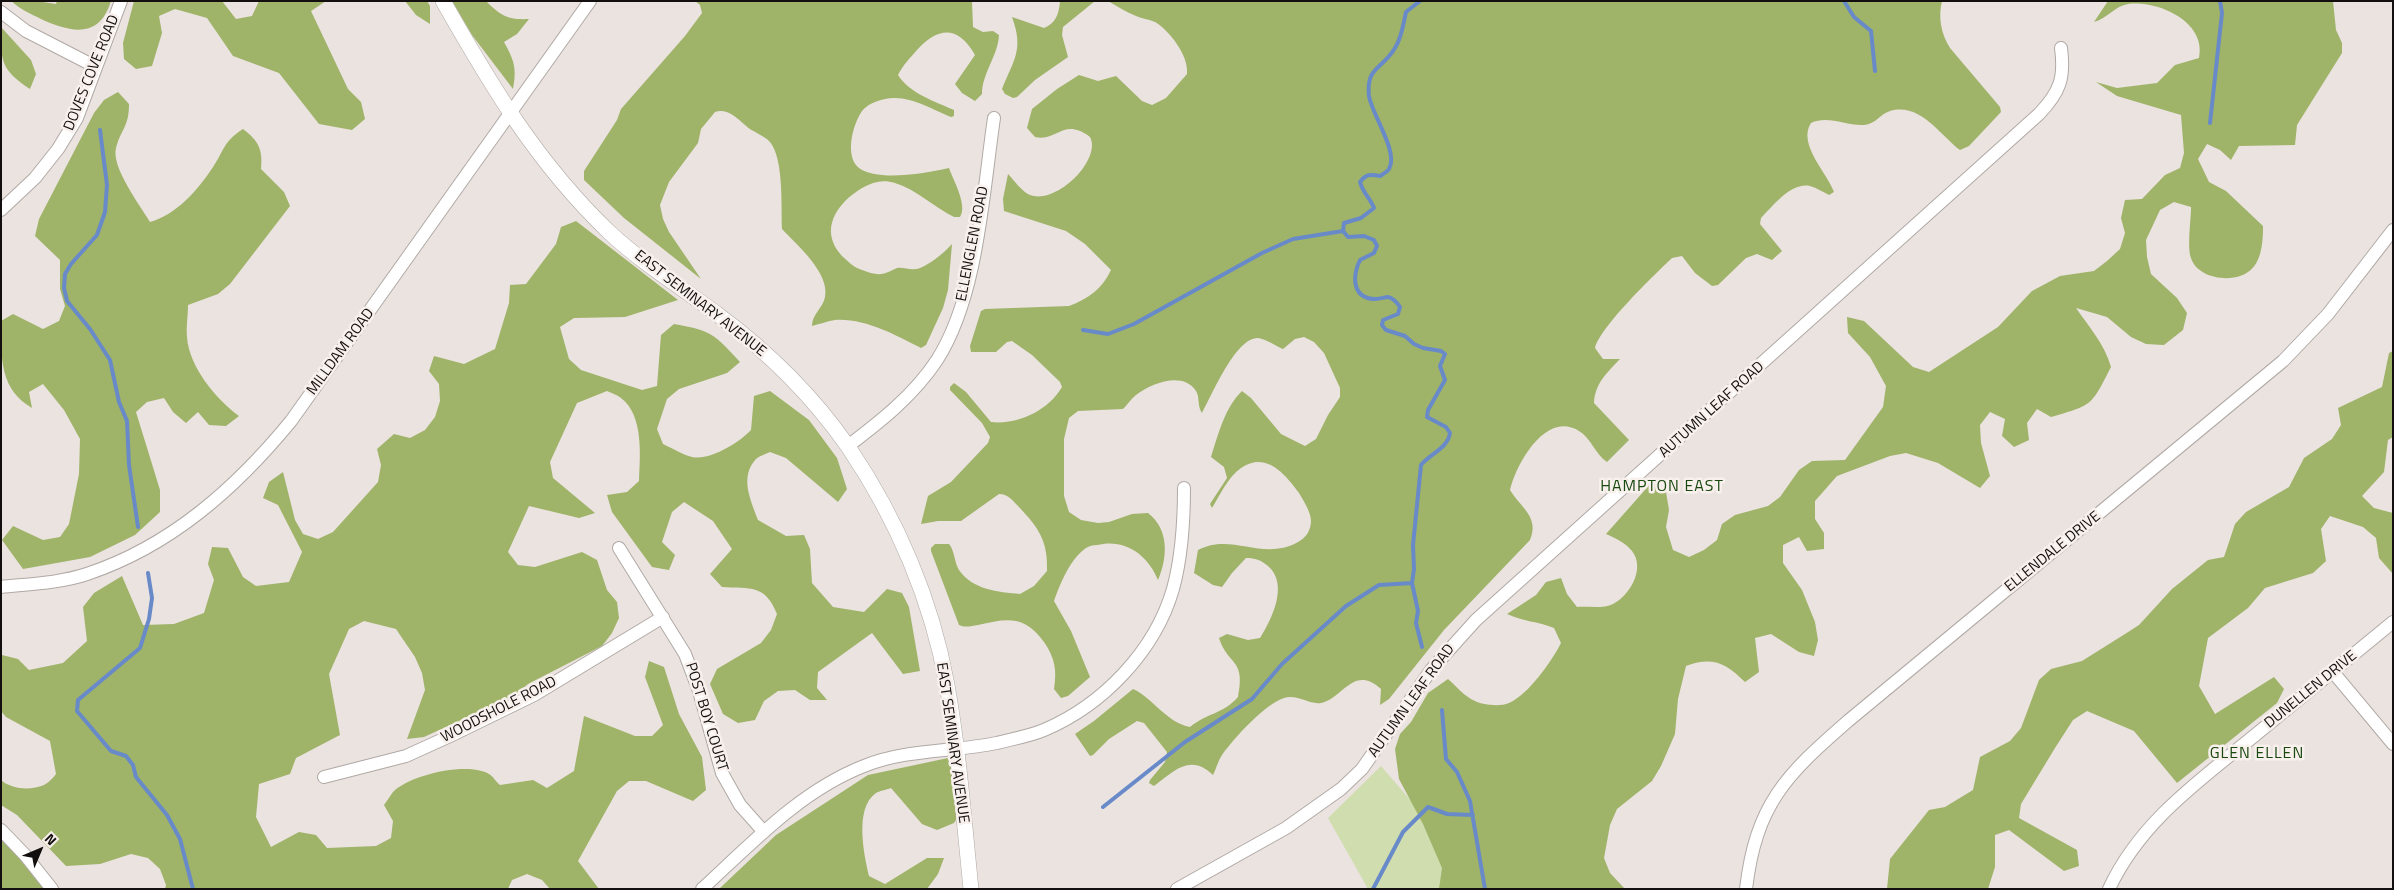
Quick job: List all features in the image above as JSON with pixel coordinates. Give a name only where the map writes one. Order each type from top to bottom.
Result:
[{"type":"street","name":"DOVES COVE ROAD","points":[[1,210],[35,178],[58,149],[76,118],[121,1]]},
{"type":"street","name":"EAST SEMINARY AVENUE","points":[[443,1],[509,114],[540,157],[610,233],[657,271],[757,345],[789,377],[848,446],[874,489],[898,533],[918,582],[934,630],[947,684],[971,889]]},
{"type":"street","name":"MILLDAM ROAD","points":[[1,587],[44,583],[86,574],[121,561],[182,527],[238,480],[291,421],[475,166],[509,114],[590,1]]},
{"type":"street","points":[[1,12],[26,31],[96,67]]},
{"type":"street","name":"AUTUMN LEAF ROAD","points":[[1177,889],[1286,828],[1342,789],[1362,769],[1431,670],[1476,620],[2051,101],[2064,70],[2061,48]]},
{"type":"street","name":"ELLENGLEN ROAD","points":[[848,446],[889,415],[911,392],[937,360],[952,332],[962,305],[973,261],[994,118]]},
{"type":"street","name":"ELLENDALE DRIVE","points":[[1746,889],[1754,843],[1764,816],[1783,784],[1805,759],[1848,721],[2283,361],[2328,314],[2393,230]]},
{"type":"street","points":[[702,889],[764,832],[802,801],[825,786],[864,766],[895,756],[996,743],[1043,731],[1071,717],[1101,695],[1131,666],[1156,630],[1172,591],[1181,552],[1184,488]]},
{"type":"street","name":"POST BOY COURT","points":[[619,548],[663,617],[692,668],[722,773],[740,805],[764,832]]},
{"type":"street","name":"WOODSHOLE ROAD","points":[[324,777],[406,756],[450,736],[534,695],[663,617]]},
{"type":"street","name":"DUNELLEN DRIVE","points":[[2109,889],[2128,853],[2155,821],[2194,785],[2393,622]]},
{"type":"street","points":[[2333,672],[2393,744]]},
{"type":"street","points":[[1,830],[25,855],[52,889]]},
{"type":"green space","points":[[11,1],[36,1],[56,4],[57,1],[111,1],[106,14],[99,22],[82,30],[52,24]]},
{"type":"green space","points":[[134,1],[222,1],[236,19],[252,16],[259,1],[326,1],[311,11],[348,89],[361,102],[365,119],[352,130],[319,124],[279,73],[233,56],[207,18],[175,9],[159,16],[162,33],[152,66],[136,69],[124,59],[123,43]]},
{"type":"green space","points":[[405,1],[427,1],[430,6],[430,24],[416,15]]},
{"type":"green space","points":[[452,1],[486,1],[505,16],[516,19],[529,19],[517,34],[504,42],[514,64],[513,89],[472,35]]},
{"type":"green space","points":[[695,1],[972,1],[973,27],[983,32],[993,31],[999,35],[982,94],[975,101],[962,93],[955,84],[975,55],[962,38],[955,34],[940,34],[925,42],[900,71],[898,75],[909,87],[923,96],[954,110],[954,116],[951,117],[923,104],[900,98],[889,98],[876,102],[862,111],[851,140],[854,163],[867,172],[878,175],[902,175],[949,168],[959,192],[962,212],[960,217],[954,217],[903,186],[886,181],[874,183],[862,188],[845,201],[838,209],[831,227],[831,237],[842,256],[857,268],[876,274],[884,274],[897,268],[920,268],[935,259],[952,244],[948,290],[943,308],[926,345],[921,348],[880,328],[846,320],[835,320],[812,326],[812,322],[824,301],[825,288],[818,269],[804,251],[782,229],[780,171],[774,150],[770,142],[724,111],[715,112],[701,129],[698,143],[669,182],[660,205],[663,219],[669,232],[701,279],[624,218],[584,180],[584,171],[617,120],[621,109],[685,36],[702,13],[700,5]]},
{"type":"green space","points":[[1060,1],[1095,1],[1063,27],[1062,35],[1068,57],[1035,80],[1017,97],[1013,98],[1005,94],[1002,89],[1014,62],[1017,46],[1016,28],[1012,17],[1044,28],[1056,17]]},
{"type":"green space","points":[[1108,1],[1942,1],[1940,19],[1947,43],[2000,107],[2001,112],[1969,146],[1960,150],[1929,121],[1911,111],[1901,109],[1883,114],[1872,123],[1864,125],[1830,120],[1811,123],[1808,131],[1808,140],[1811,149],[1834,192],[1829,195],[1810,186],[1796,188],[1783,196],[1761,218],[1760,224],[1782,251],[1772,260],[1757,254],[1746,258],[1718,285],[1712,286],[1695,273],[1682,256],[1672,258],[1617,314],[1599,339],[1595,348],[1603,359],[1620,359],[1599,384],[1594,403],[1629,440],[1607,462],[1599,455],[1583,434],[1567,426],[1555,428],[1544,434],[1534,443],[1519,467],[1510,490],[1531,519],[1532,532],[1530,540],[1444,630],[1389,699],[1380,705],[1381,689],[1371,682],[1363,680],[1356,681],[1336,696],[1321,703],[1294,697],[1284,698],[1276,701],[1259,714],[1242,731],[1222,755],[1213,775],[1197,765],[1189,765],[1175,770],[1154,786],[1149,783],[1150,780],[1165,762],[1167,752],[1144,723],[1137,721],[1109,739],[1090,756],[1075,734],[1133,689],[1147,698],[1174,721],[1190,727],[1196,722],[1227,707],[1238,697],[1240,675],[1235,663],[1227,654],[1219,638],[1227,634],[1248,640],[1260,638],[1273,612],[1278,592],[1277,582],[1274,573],[1268,566],[1258,560],[1246,558],[1222,587],[1213,585],[1194,573],[1198,550],[1211,545],[1223,544],[1260,549],[1285,547],[1298,542],[1306,536],[1310,528],[1311,518],[1299,493],[1288,479],[1274,467],[1267,463],[1259,462],[1250,463],[1236,472],[1212,508],[1210,504],[1227,478],[1224,467],[1211,457],[1227,413],[1242,391],[1251,398],[1281,434],[1305,446],[1316,439],[1340,397],[1340,388],[1324,353],[1314,342],[1304,337],[1295,339],[1283,349],[1258,338],[1250,340],[1233,357],[1202,413],[1196,391],[1190,385],[1176,380],[1150,386],[1134,397],[1123,409],[1078,411],[1069,418],[1064,439],[1064,496],[1069,512],[1081,520],[1098,523],[1109,522],[1132,514],[1148,513],[1160,527],[1165,544],[1165,553],[1158,580],[1154,571],[1142,556],[1126,546],[1117,544],[1107,543],[1088,547],[1070,565],[1054,601],[1071,631],[1090,677],[1068,696],[1061,698],[1054,689],[1055,670],[1051,653],[1037,633],[1030,627],[1007,620],[968,626],[959,625],[931,551],[935,544],[949,544],[959,570],[971,582],[986,589],[1020,594],[1034,586],[1047,571],[1046,551],[1037,528],[1010,498],[999,494],[961,521],[938,521],[921,524],[928,496],[951,482],[988,443],[990,437],[982,423],[950,390],[954,383],[966,392],[991,422],[1011,421],[1031,415],[1049,403],[1062,387],[1060,382],[1032,355],[1012,341],[1007,342],[996,352],[971,352],[970,346],[981,311],[985,309],[1069,306],[1082,300],[1099,288],[1111,270],[1085,244],[1066,231],[1004,211],[1003,199],[1008,174],[1021,189],[1030,195],[1041,196],[1064,187],[1075,178],[1089,157],[1092,146],[1090,137],[1081,131],[1073,129],[1061,131],[1043,138],[1035,137],[1027,128],[1032,109],[1057,89],[1079,75],[1098,81],[1116,76],[1142,101],[1152,105],[1166,98],[1187,74],[1187,67],[1182,52],[1167,31],[1155,22],[1138,17]]},
{"type":"green space","points":[[2108,1],[2333,1],[2336,30],[2342,43],[2342,53],[2297,125],[2295,145],[2239,146],[2231,160],[2220,150],[2207,144],[2198,159],[2209,182],[2226,191],[2263,226],[2261,251],[2253,268],[2241,276],[2224,278],[2207,274],[2194,265],[2190,253],[2189,240],[2191,207],[2174,202],[2160,210],[2146,240],[2147,257],[2151,274],[2177,298],[2187,313],[2183,330],[2164,345],[2146,344],[2131,337],[2107,317],[2076,308],[2096,336],[2111,367],[2099,390],[2089,402],[2075,410],[2051,417],[2037,409],[2027,423],[2029,440],[2014,447],[2002,436],[2005,419],[1990,412],[1980,425],[1981,443],[1990,476],[1980,488],[1938,463],[1906,453],[1890,456],[1837,476],[1815,501],[1815,519],[1824,533],[1824,549],[1807,551],[1799,537],[1783,545],[1783,563],[1802,590],[1815,622],[1818,640],[1814,656],[1799,652],[1771,634],[1755,638],[1759,672],[1745,682],[1731,670],[1718,663],[1704,662],[1686,666],[1678,699],[1675,734],[1661,766],[1652,781],[1617,809],[1610,825],[1604,858],[1610,873],[1625,889],[1439,889],[1442,868],[1423,824],[1399,779],[1395,749],[1400,734],[1411,722],[1428,693],[1448,679],[1471,699],[1482,704],[1496,705],[1509,703],[1516,699],[1539,677],[1561,643],[1554,628],[1507,614],[1536,595],[1546,582],[1561,578],[1567,594],[1577,607],[1609,606],[1625,595],[1634,581],[1637,566],[1636,558],[1627,546],[1606,534],[1652,482],[1666,492],[1669,510],[1666,527],[1673,550],[1689,557],[1704,550],[1717,540],[1722,524],[1735,515],[1768,506],[1780,497],[1799,470],[1812,461],[1845,460],[1883,407],[1886,386],[1870,357],[1848,333],[1847,317],[1864,321],[1913,367],[1929,372],[1998,327],[2032,291],[2060,276],[2094,271],[2120,249],[2125,233],[2121,218],[2125,200],[2142,199],[2165,175],[2180,168],[2184,153],[2181,115],[2117,96],[2096,82],[2117,88],[2157,83],[2175,65],[2199,58],[2199,45],[2196,34],[2188,24],[2178,16],[2153,6],[2140,4],[2123,5],[2094,22]]},
{"type":"green space","points":[[1,27],[31,60],[36,74],[30,89],[13,76],[4,63],[1,48]]},
{"type":"green space","points":[[118,92],[129,104],[129,112],[116,148],[118,165],[127,186],[150,222],[169,214],[193,193],[207,176],[228,142],[243,129],[259,146],[261,169],[284,192],[290,206],[230,284],[218,294],[188,305],[187,337],[198,371],[221,401],[239,416],[226,426],[209,425],[198,412],[186,423],[173,412],[164,398],[147,402],[136,412],[160,490],[160,512],[135,535],[90,557],[23,569],[2,540],[13,526],[43,540],[60,537],[69,524],[79,474],[80,439],[64,410],[43,384],[29,392],[32,408],[14,392],[4,372],[1,348],[1,321],[13,314],[43,329],[59,321],[65,306],[60,289],[60,260],[35,236],[39,219],[94,113],[104,100]]},
{"type":"green space","points":[[576,221],[678,300],[625,317],[574,318],[560,327],[569,359],[581,370],[642,390],[657,386],[661,335],[674,324],[704,331],[717,339],[740,362],[727,373],[679,389],[667,399],[657,429],[663,444],[692,457],[707,456],[724,450],[751,430],[754,396],[770,391],[809,420],[837,458],[847,489],[838,502],[786,458],[770,452],[756,459],[748,473],[748,489],[758,520],[786,536],[804,535],[810,549],[812,583],[833,607],[864,612],[887,589],[902,593],[909,607],[920,671],[903,674],[872,633],[818,672],[817,688],[827,700],[810,700],[795,690],[778,691],[764,701],[755,720],[738,723],[723,714],[710,684],[717,669],[761,643],[771,630],[777,614],[767,597],[762,593],[756,590],[722,587],[710,574],[732,549],[713,521],[684,502],[672,512],[662,542],[675,555],[669,570],[652,567],[612,512],[607,495],[627,492],[639,481],[640,449],[634,415],[621,398],[607,391],[577,403],[550,462],[553,478],[595,513],[579,518],[529,506],[508,552],[518,565],[535,567],[582,552],[597,560],[607,590],[617,602],[619,618],[612,633],[602,646],[528,684],[516,694],[485,709],[424,737],[407,739],[425,690],[422,673],[415,657],[396,629],[364,621],[349,629],[329,674],[340,735],[296,758],[290,774],[259,784],[256,817],[271,847],[299,832],[316,835],[327,848],[376,846],[391,838],[393,821],[384,805],[393,792],[401,786],[425,775],[454,770],[480,770],[492,776],[500,785],[533,780],[547,788],[574,771],[584,716],[635,736],[652,736],[663,725],[645,677],[649,661],[664,667],[679,714],[702,757],[706,790],[693,801],[646,781],[629,781],[617,791],[578,861],[599,889],[550,889],[542,880],[527,874],[512,880],[508,889],[165,889],[166,885],[160,869],[148,858],[131,854],[100,864],[66,866],[17,815],[1,805],[1,780],[15,787],[33,788],[46,784],[56,774],[50,741],[6,717],[1,711],[2,655],[18,659],[29,670],[63,663],[87,641],[83,607],[94,593],[122,576],[143,625],[174,624],[204,613],[214,580],[208,564],[212,547],[228,548],[243,577],[256,586],[289,582],[302,552],[278,505],[263,498],[269,482],[283,472],[295,520],[303,534],[318,539],[333,532],[378,482],[381,465],[377,449],[394,434],[410,438],[425,430],[435,417],[440,401],[439,384],[429,371],[434,356],[464,364],[495,349],[509,303],[510,285],[526,284],[556,244],[561,227]]},
{"type":"green space","points":[[2393,351],[2393,437],[2388,440],[2384,472],[2362,496],[2374,508],[2393,513],[2393,574],[2379,558],[2376,538],[2363,527],[2330,516],[2321,529],[2326,561],[2313,573],[2265,588],[2248,608],[2208,638],[2199,686],[2215,714],[2274,677],[2284,689],[2277,703],[2177,783],[2134,731],[2087,711],[2073,720],[2055,748],[2021,804],[2019,818],[2077,850],[2079,866],[2064,871],[2009,830],[1995,835],[1995,867],[1988,889],[1887,889],[1890,859],[1929,810],[1945,807],[1973,790],[1980,757],[2010,741],[2021,728],[2039,680],[2051,669],[2082,661],[2139,625],[2172,589],[2208,560],[2224,557],[2235,524],[2246,512],[2289,487],[2304,458],[2332,439],[2341,425],[2338,408],[2382,387],[2389,353]]},
{"type":"green space","points":[[948,758],[960,792],[963,809],[954,823],[937,830],[922,824],[891,788],[876,793],[869,800],[863,820],[863,844],[869,876],[885,884],[927,858],[944,858],[938,874],[927,889],[719,889],[776,835],[868,775]]},
{"type":"green space","points":[[1381,766],[1457,854],[1450,889],[1368,889],[1328,818]]},
{"type":"green space","points":[[1,836],[45,889],[1,889]]},
{"type":"waterway","points":[[1420,1],[1406,12],[1397,44],[1390,55],[1372,73],[1370,79],[1369,96],[1371,104],[1391,153],[1389,169],[1380,176],[1366,176],[1360,182],[1374,208],[1361,218],[1344,223],[1343,231],[1348,237],[1364,236],[1374,240],[1377,246],[1374,253],[1360,260],[1355,280],[1358,291],[1362,295],[1376,299],[1387,297],[1395,301],[1400,307],[1398,314],[1383,320],[1382,325],[1386,330],[1405,336],[1414,344],[1423,348],[1441,351],[1445,354],[1440,366],[1445,380],[1428,410],[1427,417],[1446,427],[1450,433],[1446,443],[1421,465],[1413,545],[1414,569],[1412,583],[1418,611],[1416,623],[1422,647]]},
{"type":"waterway","points":[[1844,1],[1854,17],[1871,31],[1875,71]]},
{"type":"waterway","points":[[2210,123],[2222,13],[2220,1]]},
{"type":"waterway","points":[[100,130],[107,185],[105,212],[97,235],[71,264],[65,274],[64,288],[67,301],[90,329],[110,360],[119,402],[127,421],[129,465],[138,527]]},
{"type":"waterway","points":[[1083,330],[1108,334],[1134,324],[1262,253],[1293,239],[1343,231]]},
{"type":"waterway","points":[[148,573],[152,598],[149,619],[140,648],[78,700],[77,711],[111,751],[126,756],[133,765],[136,777],[167,815],[180,839],[193,889]]},
{"type":"waterway","points":[[1103,807],[1185,742],[1252,699],[1282,664],[1346,606],[1379,585],[1412,583]]},
{"type":"waterway","points":[[1442,710],[1446,759],[1457,772],[1470,801],[1485,889]]},
{"type":"waterway","points":[[1373,889],[1403,832],[1428,807],[1447,814],[1473,815]]},
{"type":"district","name":"HAMPTON EAST","points":[[1662,487]]},
{"type":"district","name":"GLEN ELLEN","points":[[2257,754]]}]
